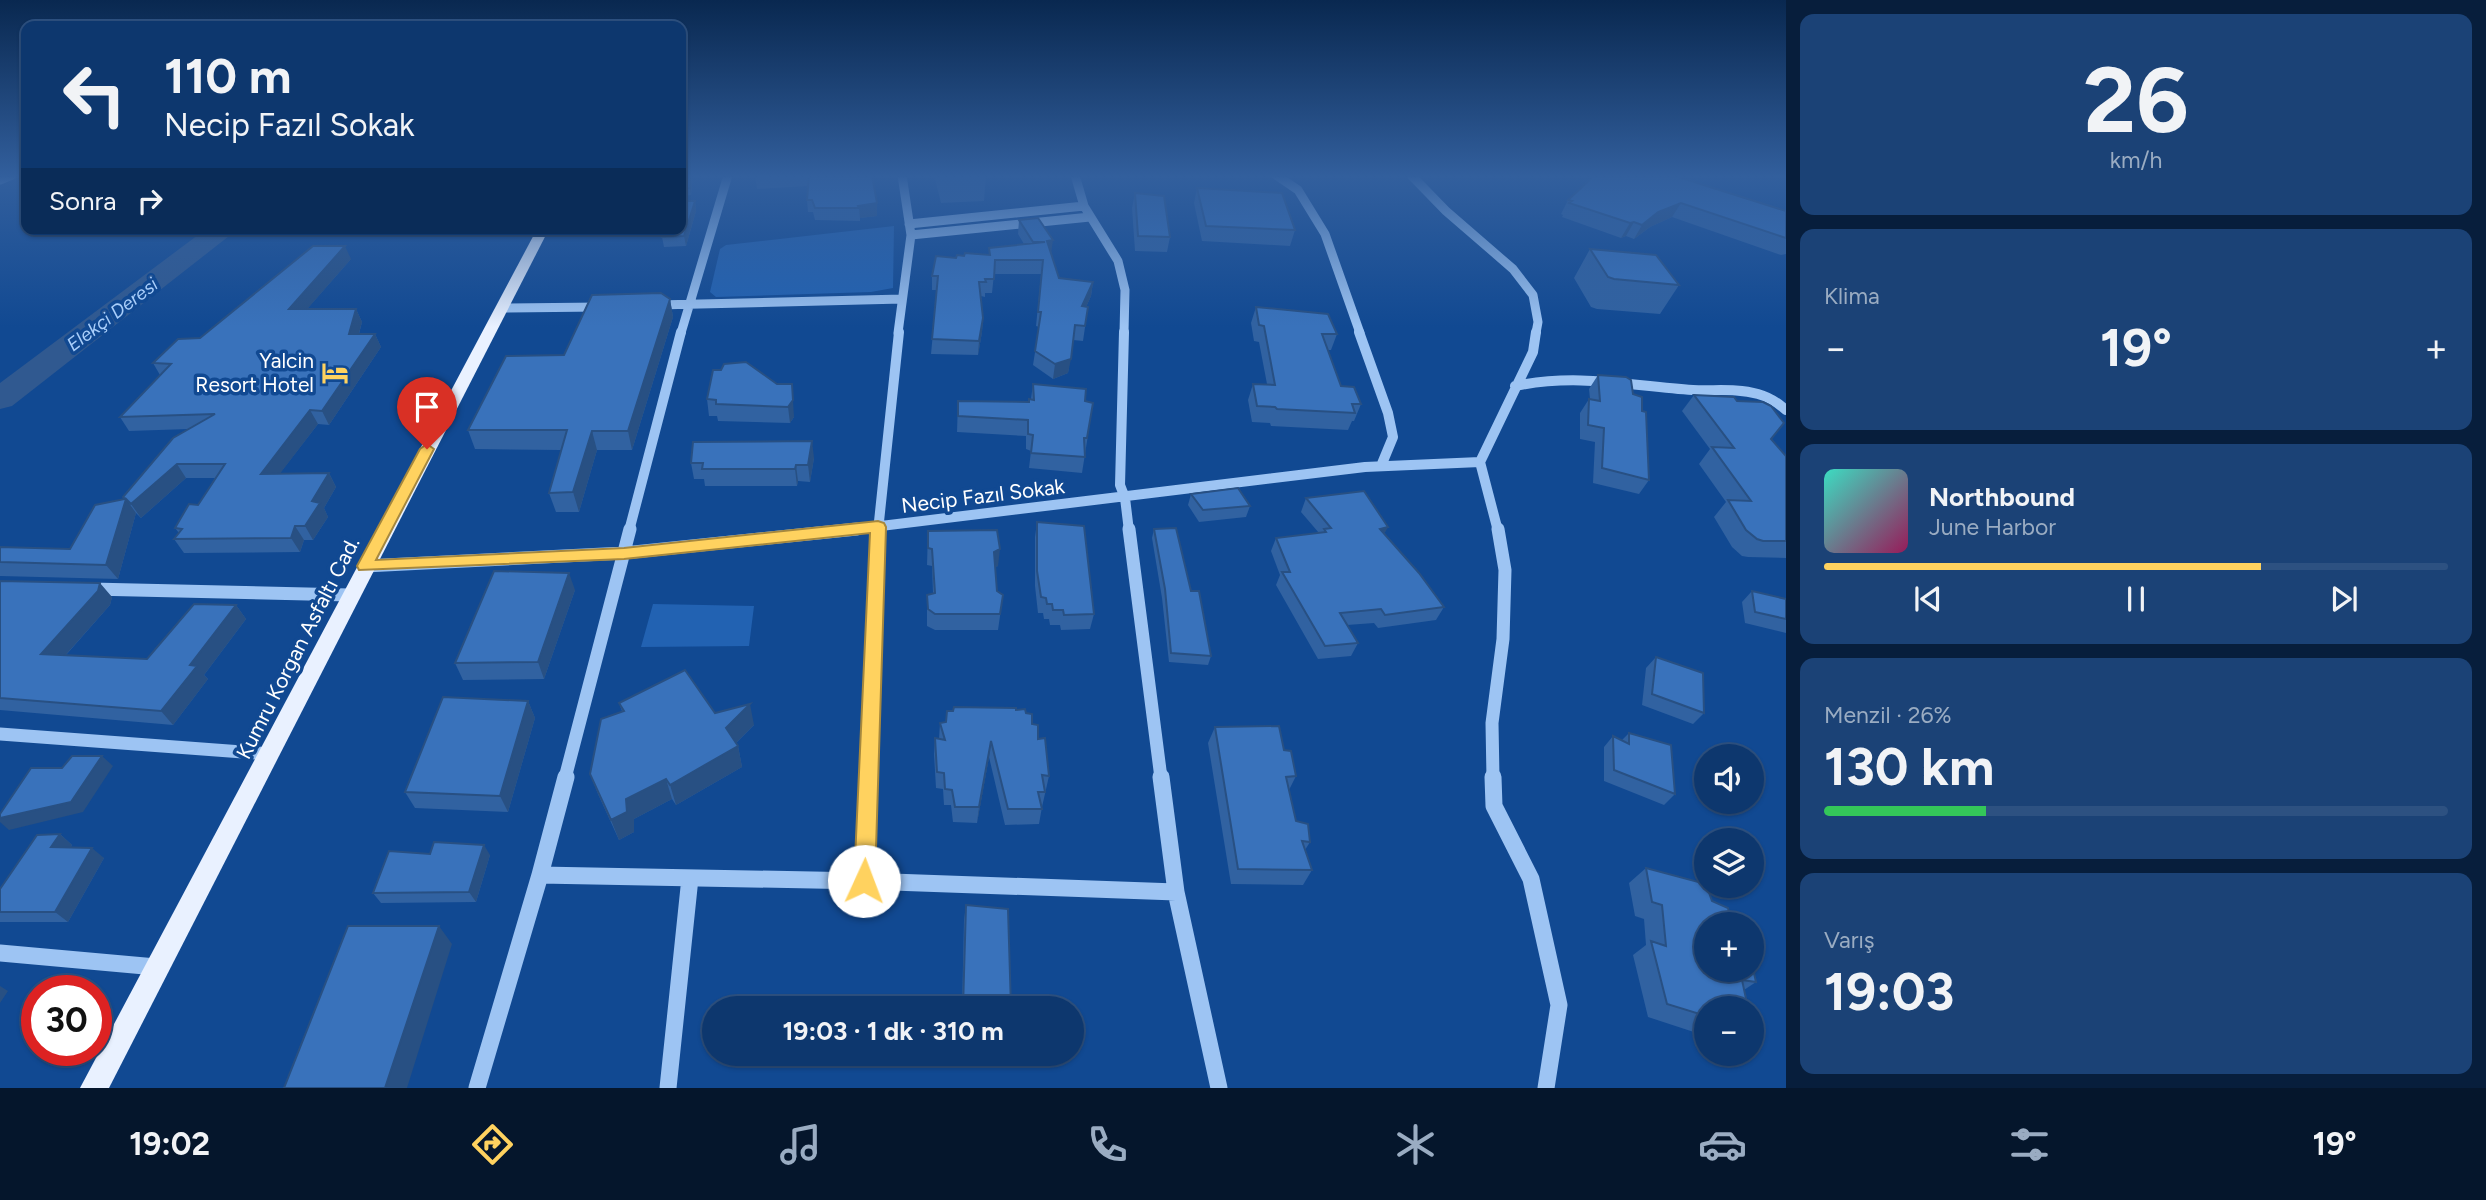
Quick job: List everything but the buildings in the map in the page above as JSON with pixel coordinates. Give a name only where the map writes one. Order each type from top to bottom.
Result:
[{"type":"main road","name":"Kumru Korgan Asfaltı Cad.","points":[[94,1088],[271,754],[365,566],[540,235]]},
{"type":"street","points":[[477,1088],[540,875],[688,305],[713,226]]},
{"type":"street","points":[[864,881],[878,527],[911,235],[909,226]]},
{"type":"street","points":[[911,235],[982,226]]},
{"type":"street","points":[[1096,226],[1118,261],[1125,290],[1120,485],[1125,498],[1176,892],[1219,1088]]},
{"type":"street","points":[[1320,226],[1388,413],[1394,437],[1381,466]]},
{"type":"street","points":[[1463,226],[1513,269],[1533,295],[1538,322],[1533,352],[1480,462],[1496,516],[1505,570],[1503,639],[1492,723],[1494,806],[1531,879],[1559,1005],[1546,1088]]},
{"type":"street","points":[[649,306],[902,299]]},
{"type":"street","points":[[502,308],[610,307]]},
{"type":"street","points":[[1515,386],[1537,380],[1564,378],[1608,379],[1693,390],[1736,390],[1758,394],[1786,410]]},
{"type":"street","name":"Necip Fazıl Sokak","points":[[365,566],[624,553],[878,527],[1381,466],[1480,462]]},
{"type":"street","points":[[83,588],[350,595]]},
{"type":"street","points":[[0,734],[271,754]]},
{"type":"street","points":[[540,875],[864,881],[1176,892]]},
{"type":"street","points":[[668,1088],[690,878]]},
{"type":"street","points":[[0,953],[156,967]]},
{"type":"shaded area","points":[[894,226],[893,288],[871,292],[716,297],[710,292],[720,249],[726,245]]},
{"type":"shaded area","points":[[653,604],[754,606],[749,646],[641,647]]},
{"type":"waterway","name":"Elekçi Deresi","points":[[0,399],[216,235]]},
{"type":"place","name":"Yalcin Resort Hotel","points":[[335,373]]},
{"type":"route","points":[[427,449],[365,566],[624,553],[878,527],[864,881]]}]
